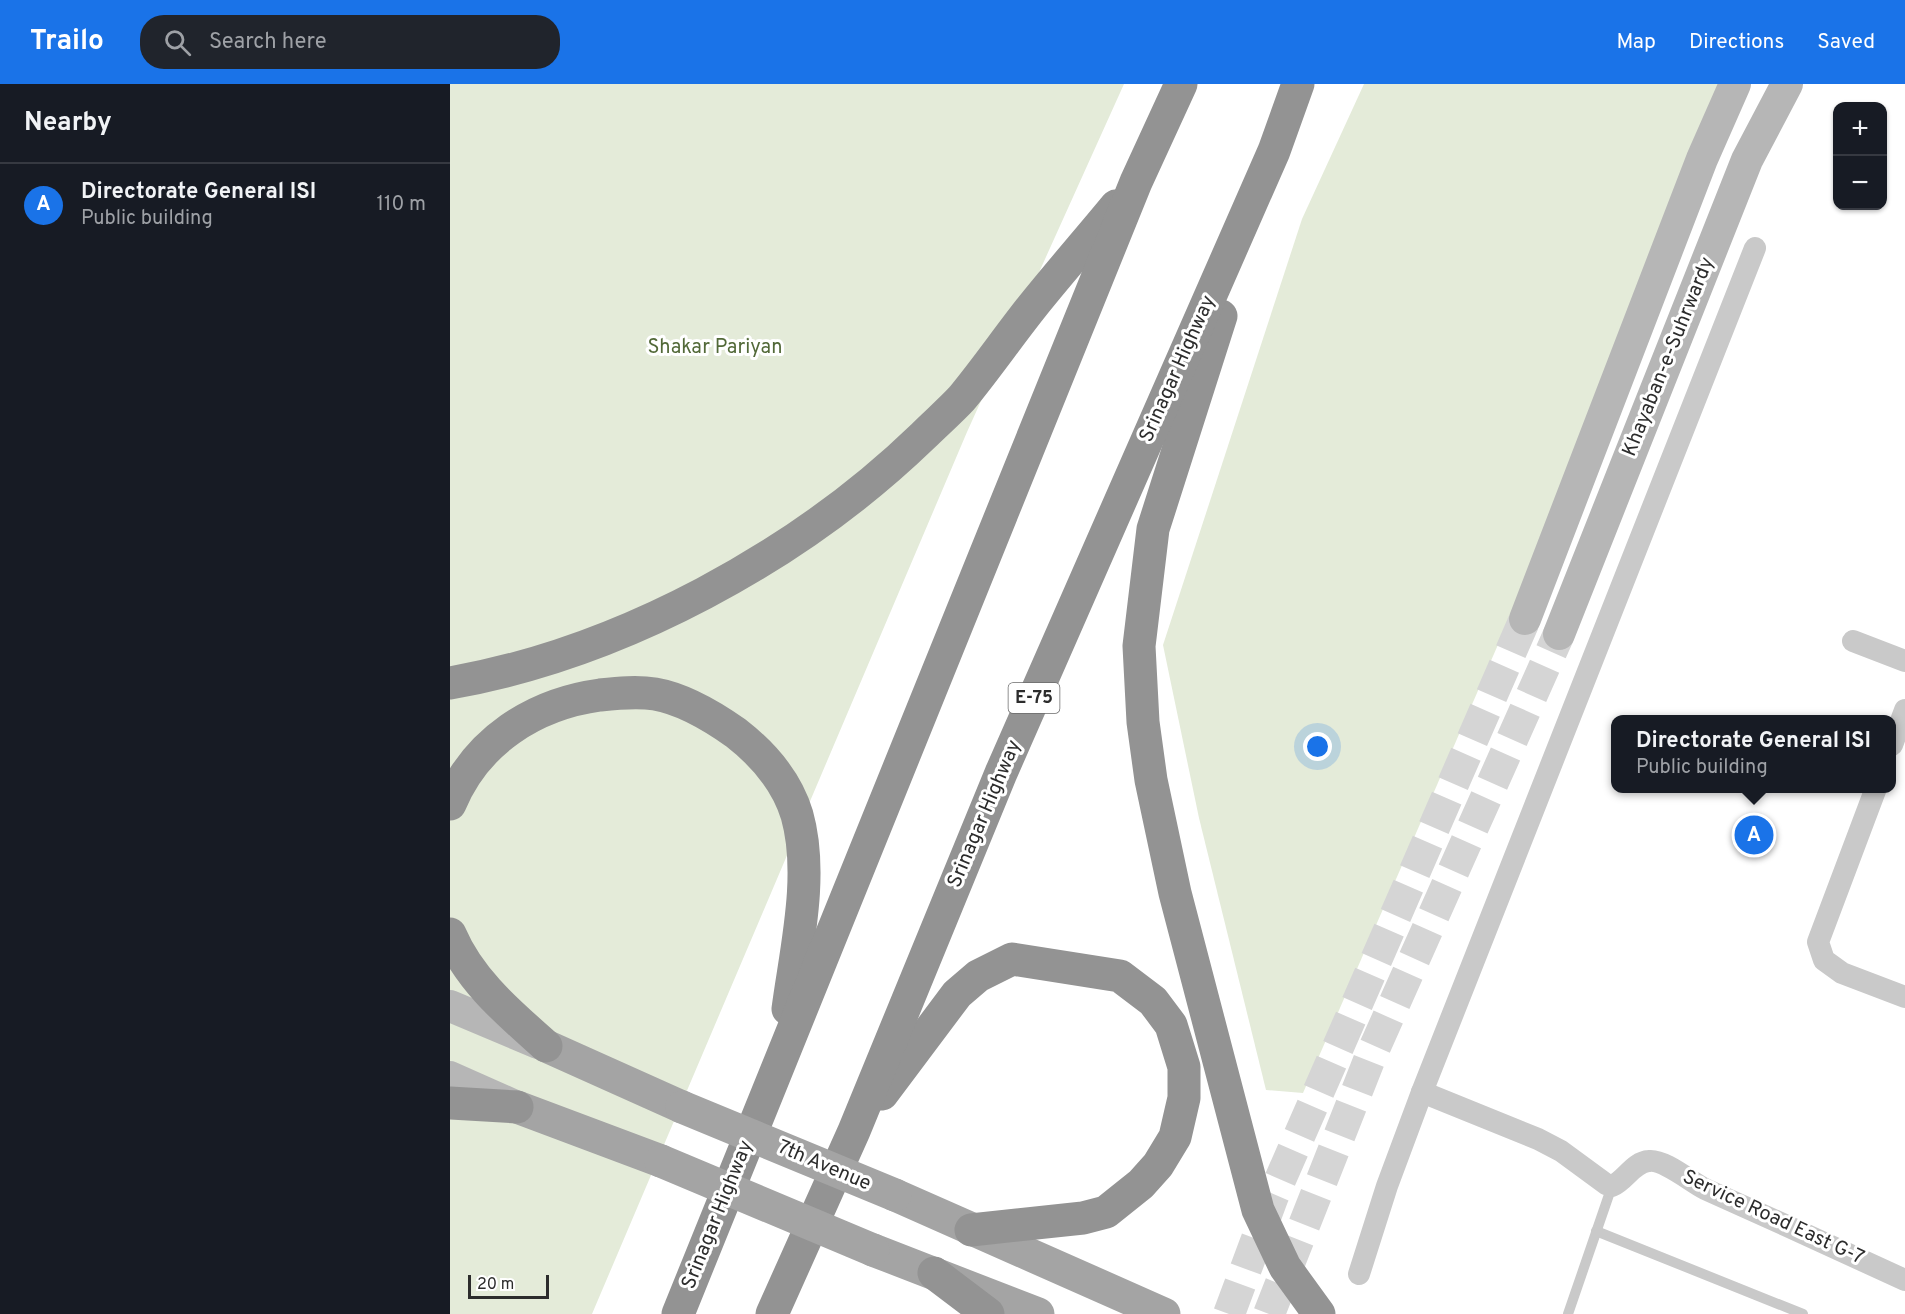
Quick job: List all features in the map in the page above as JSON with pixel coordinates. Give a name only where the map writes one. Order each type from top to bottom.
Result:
[{"type":"highway","name":"Srinagar Highway","points":[[678,1314],[1136,182],[1181,84]]},
{"type":"highway","name":"Srinagar Highway","points":[[772,1314],[854,1131],[1006,762],[1274,152],[1298,84]]},
{"type":"highway","points":[[1274,152],[1153,529],[1139,646],[1143,722],[1151,780],[1175,893],[1257,1210],[1285,1267],[1319,1314]]},
{"type":"highway","points":[[450,683],[545,660],[642,625],[739,574],[831,514],[893,465],[961,399],[1031,307],[1136,182]]},
{"type":"highway","points":[[450,804],[457,788],[481,754],[512,727],[549,707],[582,698],[617,693],[654,694],[682,703],[717,719],[766,760],[786,787],[797,815],[802,847],[801,910],[782,1055]]},
{"type":"highway","points":[[450,934],[459,954],[496,1002],[546,1046]]},
{"type":"highway","points":[[854,1131],[957,994],[978,976],[1012,959],[1120,976],[1153,1001],[1171,1025],[1185,1067],[1184,1098],[1175,1137],[1158,1165],[1141,1184],[1106,1212],[1054,1222],[971,1230]]},
{"type":"highway","points":[[450,1103],[517,1107]]},
{"type":"highway","points":[[934,1273],[988,1314]]},
{"type":"main road","name":"Khayaban-e-Suhrwardy","points":[[1525,620],[1702,159],[1735,84]]},
{"type":"main road","name":"Khayaban-e-Suhrwardy","points":[[1559,634],[1747,160],[1787,84]]},
{"type":"main road","name":"7th Avenue","points":[[450,1006],[682,1107],[895,1195],[1164,1314]]},
{"type":"main road","points":[[450,1077],[517,1107],[661,1161],[873,1250],[1038,1314]]},
{"type":"street","points":[[1359,1274],[1387,1186],[1422,1092],[1755,248]]},
{"type":"street","points":[[1852,641],[1905,661]]},
{"type":"street","points":[[1896,734],[1905,710]]},
{"type":"street","points":[[1874,793],[1818,942],[1824,960],[1842,973],[1905,997]]},
{"type":"street","points":[[1422,1092],[1538,1139],[1561,1151],[1612,1186]]},
{"type":"street","name":"Service Road East G-7","points":[[1612,1186],[1618,1184],[1641,1163],[1652,1160],[1661,1163],[1696,1185],[1905,1280]]},
{"type":"lane","points":[[1568,1314],[1612,1186]]},
{"type":"lane","points":[[1596,1231],[1803,1314]]},
{"type":"green space","name":"Shakar Pariyan","points":[[450,84],[1124,84],[967,432],[592,1314],[450,1314]]},
{"type":"green space","points":[[1364,84],[1738,84],[1691,201],[1303,1093],[1266,1090],[1199,818],[1163,645],[1302,219]]},
{"type":"tunnel","points":[[1229,1314],[1273,1196],[1525,619]]},
{"type":"tunnel","points":[[1269,1314],[1370,1058],[1559,634]]},
{"type":"place","name":"Directorate General ISI","points":[[1754,835]]}]
